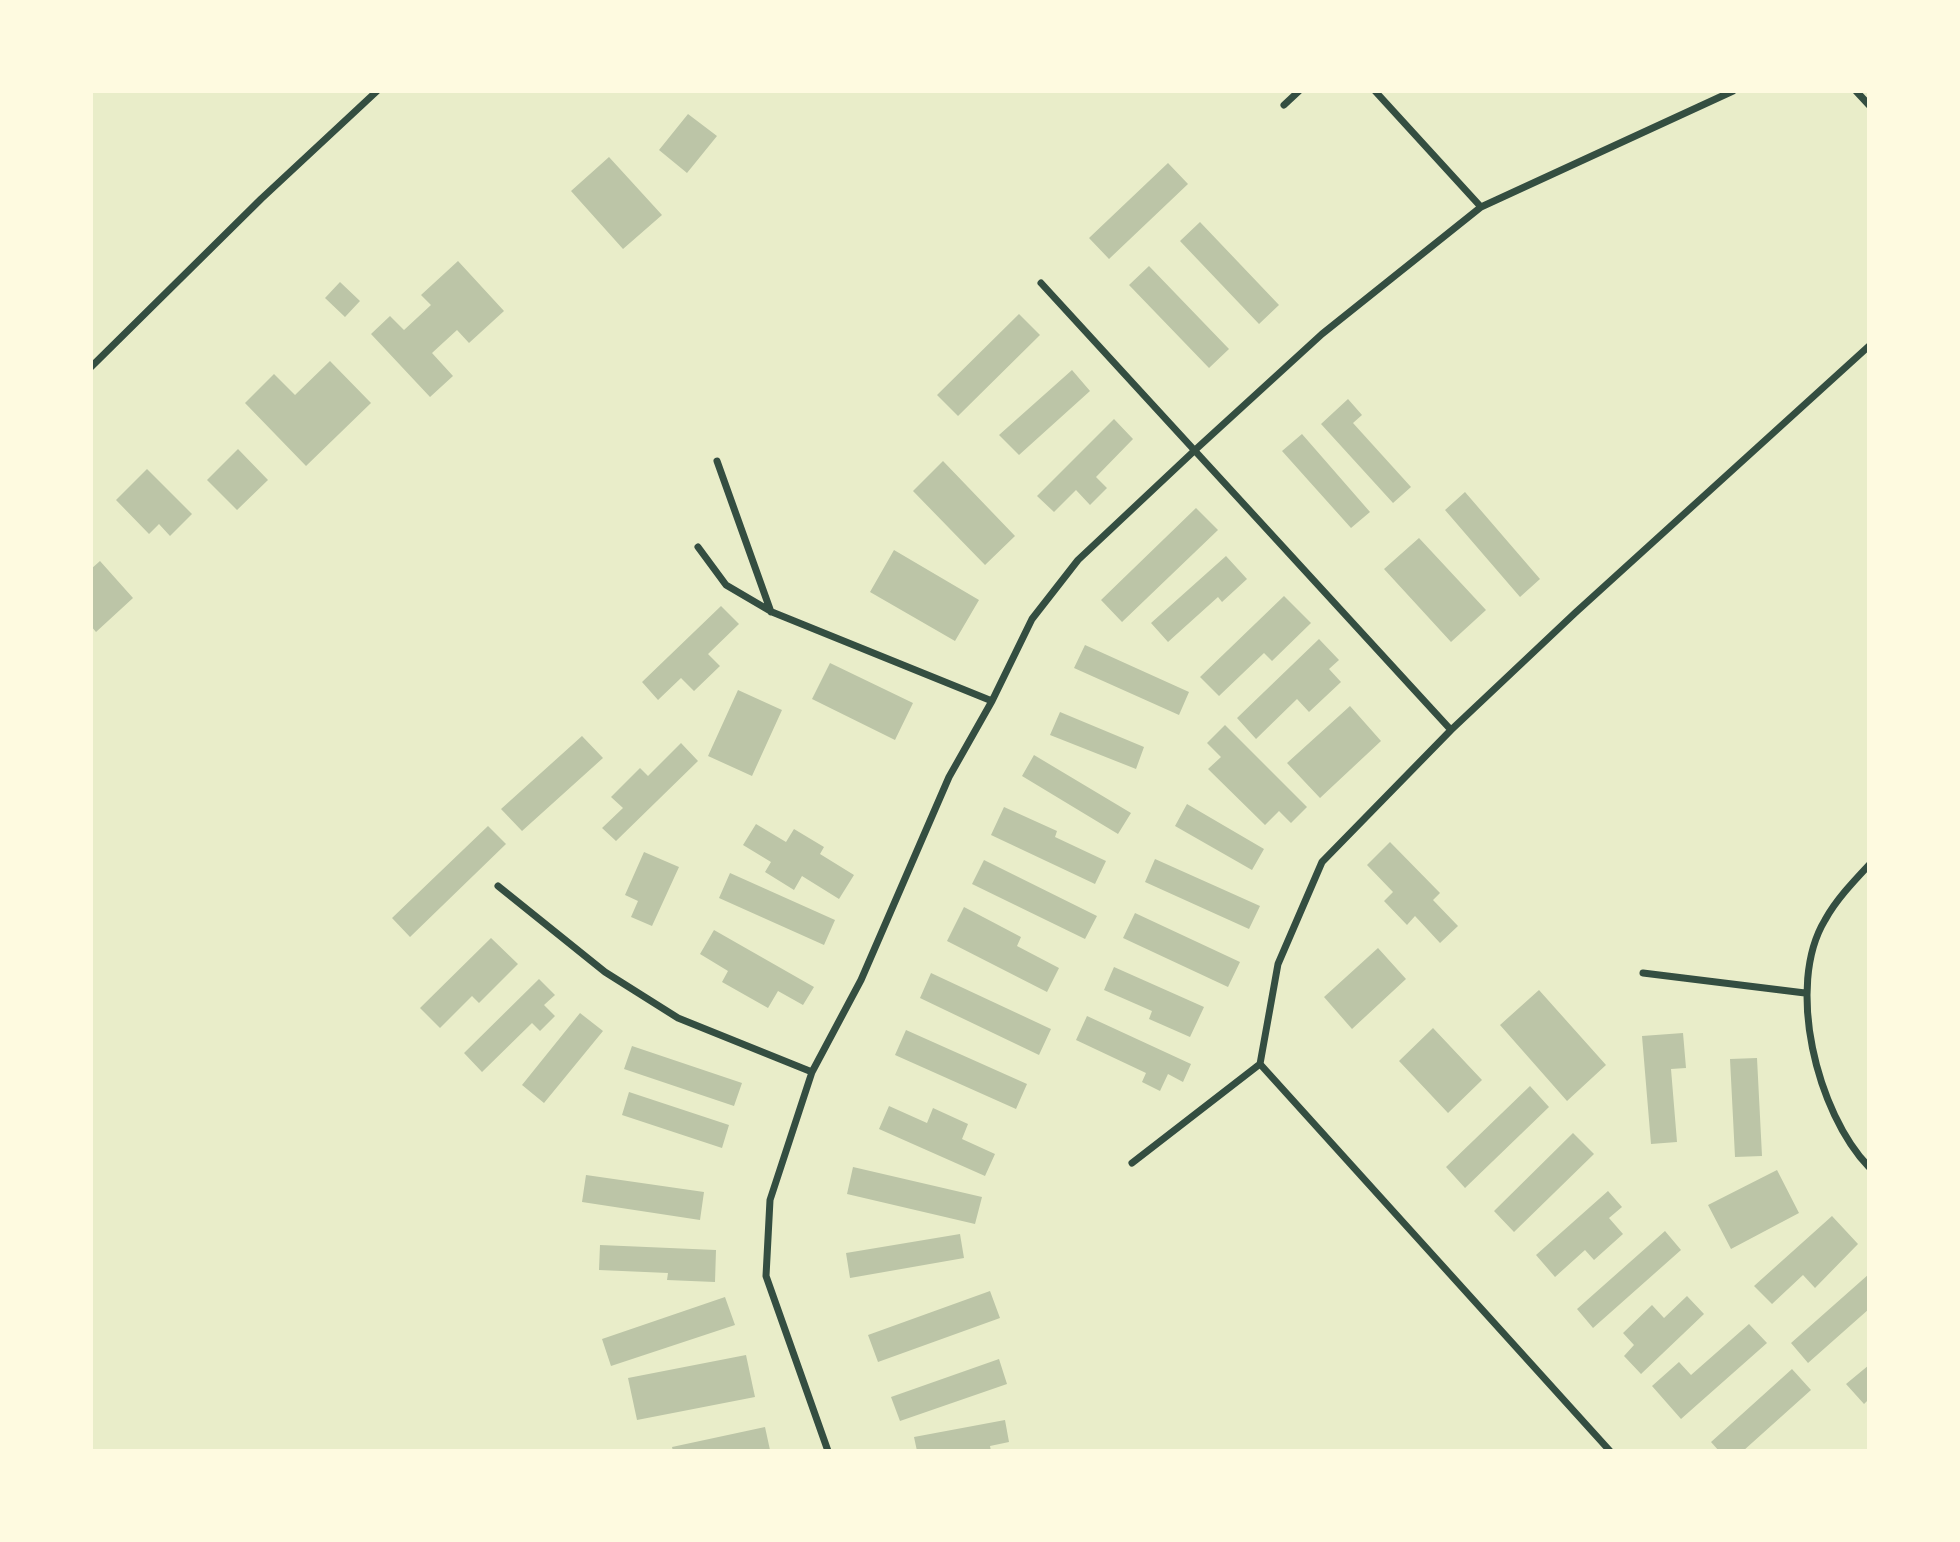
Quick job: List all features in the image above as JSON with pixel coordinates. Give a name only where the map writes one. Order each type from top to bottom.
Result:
[{"type":"street","points":[[91,367],[261,199],[377,91]]},
{"type":"street","points":[[1284,105],[1299,91]]},
{"type":"street","points":[[1375,91],[1481,207]]},
{"type":"street","points":[[828,1451],[766,1276],[770,1200],[812,1072],[861,980],[949,777],[992,701],[1032,619],[1078,560],[1194,450],[1322,334],[1481,207],[1733,91]]},
{"type":"street","points":[[1856,91],[1869,105]]},
{"type":"street","points":[[1041,282],[1451,730]]},
{"type":"street","points":[[1132,1163],[1259,1063],[1278,964],[1322,862],[1451,730],[1575,612],[1869,346]]},
{"type":"street","points":[[717,461],[772,612]]},
{"type":"street","points":[[698,547],[726,585],[772,612],[992,701]]},
{"type":"street","points":[[1869,865],[1824,921],[1805,993],[1814,1056],[1840,1122],[1869,1167]]},
{"type":"street","points":[[498,887],[605,972],[678,1018],[812,1072]]},
{"type":"street","points":[[1643,973],[1805,993]]},
{"type":"street","points":[[1259,1063],[1610,1451]]},
{"type":"building","points":[[688,114],[717,136],[687,173],[659,150]]},
{"type":"building","points":[[609,157],[662,215],[623,249],[571,191]]},
{"type":"building","points":[[1168,163],[1188,184],[1109,259],[1089,238]]},
{"type":"building","points":[[1200,222],[1279,305],[1259,324],[1180,241]]},
{"type":"building","points":[[458,261],[504,311],[469,343],[457,330],[432,353],[453,376],[430,397],[371,334],[390,316],[404,330],[431,305],[421,295]]},
{"type":"building","points":[[1149,266],[1229,349],[1209,368],[1129,285]]},
{"type":"building","points":[[340,282],[360,301],[345,317],[325,298]]},
{"type":"building","points":[[1019,314],[1040,335],[958,416],[937,395]]},
{"type":"building","points":[[330,361],[371,403],[306,466],[245,403],[274,374],[295,395]]},
{"type":"building","points":[[1072,370],[1090,391],[1019,455],[999,435]]},
{"type":"building","points":[[1348,399],[1362,415],[1353,423],[1411,487],[1393,503],[1321,424]]},
{"type":"building","points":[[1114,419],[1133,439],[1096,477],[1107,488],[1090,505],[1076,490],[1054,512],[1037,496]]},
{"type":"building","points":[[1302,434],[1370,512],[1351,528],[1282,451]]},
{"type":"building","points":[[238,449],[268,480],[237,510],[207,480]]},
{"type":"building","points":[[943,461],[1015,536],[985,565],[913,491]]},
{"type":"building","points":[[147,469],[192,514],[170,536],[159,524],[149,534],[116,500]]},
{"type":"building","points":[[1465,492],[1540,579],[1520,597],[1445,510]]},
{"type":"building","points":[[1196,508],[1218,530],[1122,622],[1101,600]]},
{"type":"building","points":[[1419,538],[1486,610],[1451,642],[1384,569]]},
{"type":"building","points":[[894,550],[979,600],[955,641],[870,592]]},
{"type":"building","points":[[1226,556],[1247,579],[1222,602],[1218,597],[1168,642],[1151,623]]},
{"type":"building","points":[[100,561],[133,598],[96,632],[91,626],[91,569]]},
{"type":"building","points":[[1284,596],[1311,623],[1272,661],[1264,653],[1219,696],[1200,677]]},
{"type":"building","points":[[721,606],[739,624],[708,654],[720,666],[694,691],[681,678],[658,700],[642,682]]},
{"type":"building","points":[[1319,639],[1339,660],[1329,669],[1341,682],[1309,712],[1297,699],[1256,739],[1237,718]]},
{"type":"building","points":[[1085,645],[1189,692],[1179,715],[1074,668]]},
{"type":"building","points":[[830,663],[913,703],[895,740],[812,699]]},
{"type":"building","points":[[738,690],[782,710],[752,776],[708,756]]},
{"type":"building","points":[[1350,706],[1381,741],[1320,798],[1287,763]]},
{"type":"building","points":[[1060,712],[1144,747],[1136,769],[1050,735]]},
{"type":"building","points":[[1225,725],[1307,807],[1291,823],[1279,811],[1265,825],[1208,769],[1221,757],[1207,743]]},
{"type":"building","points":[[582,736],[603,758],[522,831],[501,809]]},
{"type":"building","points":[[681,743],[698,761],[616,841],[602,828],[623,808],[611,797],[640,768],[648,776]]},
{"type":"building","points":[[1034,755],[1131,813],[1118,834],[1022,776]]},
{"type":"building","points":[[1187,804],[1264,849],[1252,870],[1175,826]]},
{"type":"building","points":[[1004,807],[1057,831],[1055,837],[1106,861],[1095,884],[991,835]]},
{"type":"building","points":[[756,824],[786,842],[794,829],[824,847],[820,854],[854,875],[839,899],[802,876],[794,890],[765,872],[771,862],[743,845]]},
{"type":"building","points":[[488,826],[506,844],[410,937],[392,918]]},
{"type":"building","points":[[1390,842],[1440,893],[1433,900],[1458,926],[1440,943],[1415,916],[1407,925],[1384,901],[1393,892],[1367,865]]},
{"type":"building","points":[[644,852],[679,867],[652,926],[631,917],[638,901],[625,895]]},
{"type":"building","points":[[1155,859],[1260,906],[1249,929],[1145,882]]},
{"type":"building","points":[[984,860],[1097,916],[1085,939],[972,884]]},
{"type":"building","points":[[730,873],[835,920],[824,945],[719,898]]},
{"type":"building","points":[[964,907],[1021,937],[1017,946],[1059,968],[1047,992],[947,941]]},
{"type":"building","points":[[1135,913],[1240,962],[1228,987],[1123,938]]},
{"type":"building","points":[[714,930],[814,987],[803,1005],[778,991],[768,1008],[722,982],[728,971],[700,954]]},
{"type":"building","points":[[491,938],[518,964],[479,1003],[472,996],[440,1028],[420,1008]]},
{"type":"building","points":[[1378,948],[1406,979],[1352,1029],[1324,997]]},
{"type":"building","points":[[1114,967],[1204,1007],[1190,1037],[1149,1019],[1152,1011],[1104,990]]},
{"type":"building","points":[[931,973],[1051,1029],[1039,1055],[920,998]]},
{"type":"building","points":[[539,979],[555,995],[544,1005],[555,1016],[540,1031],[532,1023],[482,1072],[464,1053]]},
{"type":"building","points":[[1539,990],[1606,1065],[1567,1101],[1500,1025]]},
{"type":"building","points":[[580,1013],[603,1031],[544,1103],[522,1085]]},
{"type":"building","points":[[1087,1016],[1191,1064],[1183,1082],[1168,1074],[1160,1091],[1142,1082],[1146,1073],[1076,1040]]},
{"type":"building","points":[[1433,1028],[1482,1080],[1448,1113],[1399,1061]]},
{"type":"building","points":[[906,1030],[1027,1084],[1016,1109],[895,1055]]},
{"type":"building","points":[[1683,1033],[1686,1068],[1671,1069],[1677,1142],[1651,1144],[1642,1036]]},
{"type":"building","points":[[632,1046],[742,1083],[734,1106],[624,1069]]},
{"type":"building","points":[[1757,1058],[1762,1156],[1735,1157],[1730,1059]]},
{"type":"building","points":[[1530,1086],[1549,1107],[1465,1188],[1446,1167]]},
{"type":"building","points":[[629,1092],[729,1125],[722,1148],[622,1115]]},
{"type":"building","points":[[889,1106],[927,1123],[933,1108],[968,1124],[962,1139],[995,1154],[985,1176],[879,1129]]},
{"type":"building","points":[[1573,1133],[1594,1154],[1514,1232],[1494,1211]]},
{"type":"building","points":[[853,1167],[982,1197],[975,1224],[847,1194]]},
{"type":"building","points":[[1777,1170],[1799,1213],[1731,1249],[1708,1205]]},
{"type":"building","points":[[586,1175],[704,1192],[700,1220],[582,1202]]},
{"type":"building","points":[[1608,1191],[1622,1207],[1609,1218],[1623,1234],[1594,1260],[1585,1250],[1555,1277],[1536,1255]]},
{"type":"building","points":[[1832,1216],[1858,1244],[1815,1288],[1803,1275],[1772,1304],[1754,1286]]},
{"type":"building","points":[[1665,1231],[1681,1250],[1593,1328],[1577,1309]]},
{"type":"building","points":[[960,1234],[964,1258],[850,1278],[846,1253]]},
{"type":"building","points":[[600,1245],[716,1250],[715,1282],[667,1280],[668,1273],[599,1270]]},
{"type":"building","points":[[1869,1274],[1869,1309],[1808,1363],[1791,1343]]},
{"type":"building","points":[[990,1291],[1000,1318],[878,1362],[868,1335]]},
{"type":"building","points":[[1687,1296],[1704,1314],[1641,1374],[1624,1356],[1634,1345],[1623,1333],[1652,1305],[1664,1318]]},
{"type":"building","points":[[725,1297],[735,1325],[611,1366],[602,1339]]},
{"type":"building","points":[[1749,1324],[1767,1343],[1681,1419],[1652,1386],[1679,1362],[1691,1375]]},
{"type":"building","points":[[746,1355],[755,1397],[637,1420],[628,1378]]},
{"type":"building","points":[[999,1359],[1007,1384],[900,1421],[891,1397]]},
{"type":"building","points":[[1869,1365],[1869,1399],[1864,1404],[1846,1384]]},
{"type":"building","points":[[1792,1369],[1811,1390],[1743,1451],[1719,1451],[1711,1442]]},
{"type":"building","points":[[1005,1420],[1009,1442],[990,1446],[991,1451],[917,1451],[914,1437]]},
{"type":"building","points":[[765,1427],[770,1450],[673,1451],[672,1447]]}]
